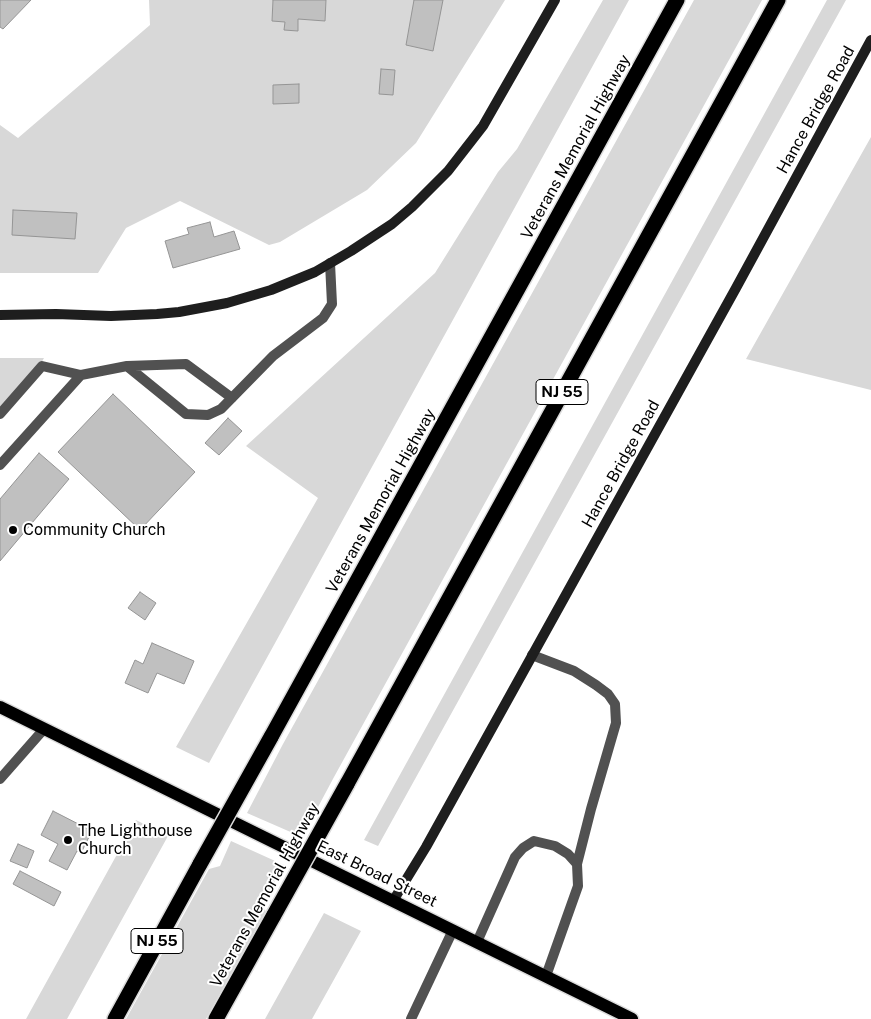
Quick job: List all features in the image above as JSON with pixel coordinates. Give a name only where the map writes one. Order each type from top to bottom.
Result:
[{"type":"highway","name":"Veterans Memorial Highway","points":[[115,1019],[677,0]]},
{"type":"highway","name":"Veterans Memorial Highway","points":[[216,1019],[778,0]]},
{"type":"main road","name":"East Broad Street","points":[[0,707],[546,976],[624,1017]]},
{"type":"street","points":[[0,315],[56,314],[111,316],[179,312],[227,303],[271,290],[315,272],[392,224],[448,171],[483,126],[555,0]]},
{"type":"street","name":"Hance Bridge Road","points":[[393,901],[426,847],[736,288],[871,40]]},
{"type":"lane","points":[[127,366],[186,414],[208,415],[221,409],[273,356],[323,318],[332,304],[330,263]]},
{"type":"lane","points":[[0,414],[42,366],[81,375],[127,366],[186,364],[232,398]]},
{"type":"lane","points":[[0,465],[81,375]]},
{"type":"lane","points":[[532,655],[574,671],[596,684],[608,694],[615,704],[616,723],[577,864],[578,886],[546,976]]},
{"type":"lane","points":[[0,779],[44,729]]},
{"type":"lane","points":[[477,942],[516,857],[523,848],[534,842],[555,846],[568,854],[577,864]]},
{"type":"lane","points":[[411,1019],[453,930]]},
{"type":"shaded area","points":[[149,0],[505,0],[416,143],[367,190],[280,242],[269,245],[180,201],[126,228],[98,273],[0,273],[0,125],[18,138],[150,25]]},
{"type":"shaded area","points":[[603,0],[629,0],[209,763],[176,747],[318,498],[246,446],[435,273],[498,172],[517,149]]},
{"type":"shaded area","points":[[694,0],[762,0],[302,837],[247,813],[283,744]]},
{"type":"shaded area","points":[[827,0],[846,0],[378,846],[364,840]]},
{"type":"shaded area","points":[[871,137],[871,390],[746,359]]},
{"type":"shaded area","points":[[0,358],[44,358],[39,367],[0,408]]},
{"type":"shaded area","points":[[136,820],[168,836],[67,1019],[26,1019]]},
{"type":"shaded area","points":[[231,841],[284,865],[261,906],[266,911],[206,1019],[126,1019],[209,869],[220,866]]},
{"type":"shaded area","points":[[324,913],[361,931],[312,1019],[265,1019]]},
{"type":"building","points":[[0,0],[31,0],[3,29],[0,27]]},
{"type":"building","points":[[273,0],[326,0],[325,21],[298,19],[298,31],[284,30],[285,22],[272,21]]},
{"type":"building","points":[[414,0],[443,0],[433,51],[406,45]]},
{"type":"building","points":[[381,69],[395,70],[393,95],[379,94]]},
{"type":"building","points":[[299,84],[299,103],[273,104],[273,85]]},
{"type":"building","points":[[13,210],[77,213],[75,239],[12,235]]},
{"type":"building","points":[[210,222],[214,237],[234,231],[240,249],[173,268],[165,241],[189,234],[187,228]]},
{"type":"building","points":[[113,394],[195,472],[140,530],[58,452]]},
{"type":"building","points":[[228,418],[242,431],[219,455],[205,443]]},
{"type":"building","name":"Community Church","points":[[39,453],[69,479],[0,561],[0,499]]},
{"type":"building","points":[[140,592],[156,603],[145,620],[128,608]]},
{"type":"building","points":[[152,643],[194,661],[184,684],[157,673],[148,693],[125,683],[135,660],[143,664]]},
{"type":"building","name":"The Lighthouse Church","points":[[53,811],[92,831],[81,853],[77,851],[67,870],[49,861],[58,844],[41,835]]},
{"type":"building","points":[[18,844],[34,851],[27,868],[10,861]]},
{"type":"building","points":[[20,871],[61,892],[54,906],[13,884]]},
{"type":"place","name":"Community Church","points":[[13,530]]},
{"type":"place","name":"The Lighthouse Church","points":[[68,840]]}]
